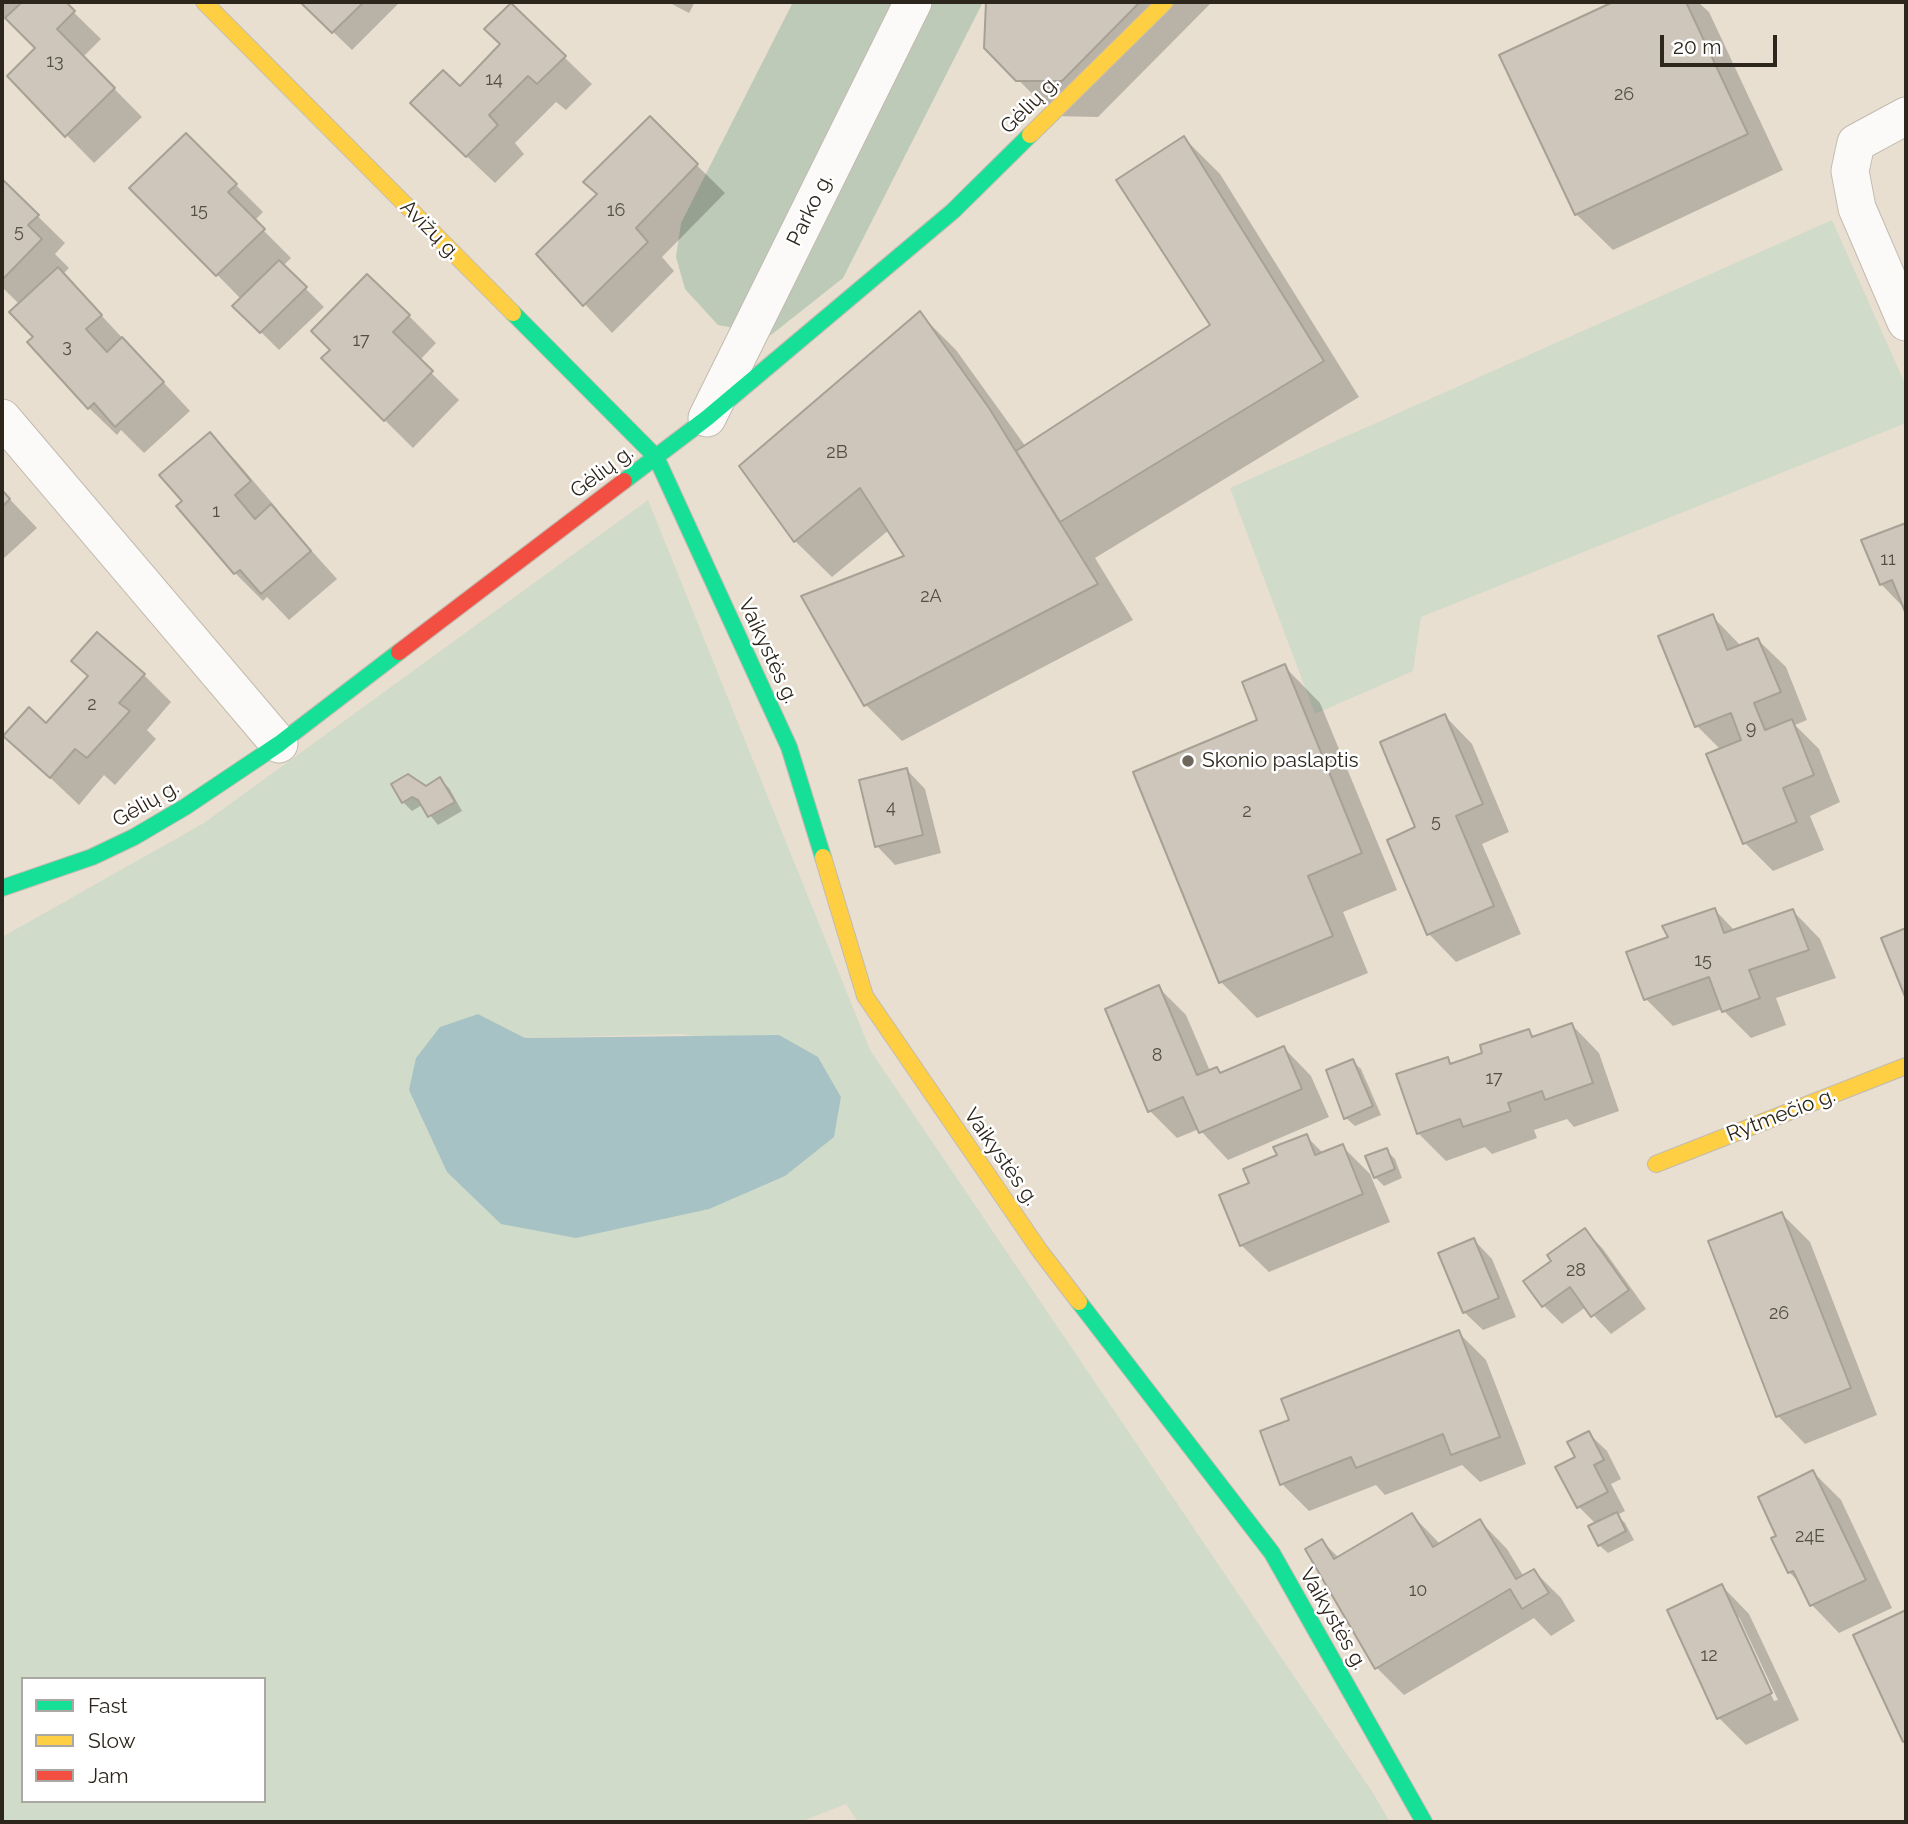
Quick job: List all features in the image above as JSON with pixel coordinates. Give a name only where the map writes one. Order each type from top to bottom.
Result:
[{"type":"street","name":"Avižų g.","points":[[204,2],[656,457]]},
{"type":"street","name":"Parko g.","points":[[707,418],[913,2]]},
{"type":"street","name":"Gėlių g.","points":[[2,888],[92,857],[135,837],[184,807],[279,744],[656,457],[707,418],[953,211],[1165,2]]},
{"type":"street","points":[[1906,116],[1856,143],[1850,171],[1857,208],[1906,323]]},
{"type":"street","points":[[2,418],[279,744]]},
{"type":"street","name":"Vaikystės g.","points":[[656,457],[789,747],[865,996],[1040,1251],[1272,1553],[1424,1822]]},
{"type":"street","name":"Rytmečio g.","points":[[1656,1164],[1906,1066]]},
{"type":"green space","points":[[793,2],[983,2],[843,278],[771,335],[718,325],[685,289],[676,257],[681,223]]},
{"type":"green space","points":[[1832,220],[1906,386],[1906,423],[1421,617],[1413,671],[1315,714],[1230,488]]},
{"type":"green space","points":[[648,500],[870,1050],[1371,1790],[1390,1822],[858,1822],[846,1804],[800,1822],[2,1822],[2,937],[204,823]],"holes":[[[478,1014],[525,1038],[682,1034],[818,1057],[841,1097],[834,1137],[441,1027]]]},
{"type":"water","points":[[478,1014],[525,1038],[779,1035],[818,1057],[841,1097],[834,1137],[785,1176],[709,1209],[576,1238],[501,1224],[447,1172],[409,1090],[416,1058],[440,1027]]},
{"type":"building","points":[[22,2],[66,2],[75,11],[57,29],[115,88],[65,137],[7,76],[35,48],[5,18]]},
{"type":"building","points":[[300,2],[364,2],[332,33]]},
{"type":"building","points":[[986,2],[1140,2],[1062,81],[1016,81],[984,48]]},
{"type":"building","points":[[1613,2],[1686,2],[1748,134],[1575,215],[1499,55]]},
{"type":"building","points":[[511,3],[566,56],[537,84],[528,76],[489,115],[498,125],[466,157],[410,103],[443,70],[460,86],[500,44],[484,29]]},
{"type":"building","points":[[650,116],[698,164],[636,228],[648,242],[583,306],[536,254],[597,194],[583,182]]},
{"type":"building","points":[[186,133],[237,184],[228,192],[265,229],[216,276],[129,188]]},
{"type":"building","points":[[1184,136],[1324,361],[1060,522],[1016,451],[1210,325],[1116,180]]},
{"type":"building","points":[[2,179],[39,215],[28,225],[42,239],[2,280]]},
{"type":"building","points":[[279,260],[307,287],[260,333],[232,306]]},
{"type":"building","points":[[58,267],[102,315],[86,329],[107,352],[122,337],[164,382],[115,427],[94,403],[88,409],[27,342],[33,337],[9,312]]},
{"type":"building","points":[[367,274],[410,315],[393,332],[433,371],[384,421],[321,358],[330,350],[311,331]]},
{"type":"building","points":[[920,311],[989,408],[1098,584],[864,706],[801,596],[904,556],[860,488],[794,542],[739,466]]},
{"type":"building","points":[[210,432],[251,481],[235,495],[255,519],[271,504],[311,551],[261,594],[240,570],[234,574],[176,506],[182,501],[159,475]]},
{"type":"building","points":[[2,490],[10,499],[2,507]]},
{"type":"building","points":[[1906,523],[1906,614],[1892,580],[1880,585],[1861,540]]},
{"type":"building","points":[[1713,614],[1727,650],[1758,638],[1781,692],[1754,703],[1765,730],[1792,719],[1814,775],[1783,788],[1797,822],[1743,844],[1706,754],[1741,740],[1731,713],[1695,727],[1658,636]]},
{"type":"building","points":[[97,632],[145,674],[119,703],[130,711],[87,758],[75,749],[50,778],[3,736],[29,707],[46,723],[88,676],[71,661]]},
{"type":"building","points":[[1285,664],[1362,853],[1308,876],[1333,936],[1219,983],[1133,772],[1257,720],[1242,682]]},
{"type":"building","points":[[1445,714],[1483,804],[1456,816],[1494,906],[1427,935],[1387,840],[1415,827],[1380,742]]},
{"type":"building","points":[[907,768],[923,835],[875,847],[859,780]]},
{"type":"building","points":[[408,774],[426,786],[440,777],[455,802],[428,817],[418,800],[412,797],[402,803],[391,784]]},
{"type":"building","points":[[1715,908],[1724,933],[1793,909],[1809,950],[1749,970],[1760,998],[1722,1012],[1709,977],[1644,1000],[1626,952],[1668,937],[1662,926]]},
{"type":"building","points":[[1906,928],[1906,999],[1881,938]]},
{"type":"building","points":[[1159,985],[1197,1075],[1217,1067],[1220,1073],[1284,1046],[1302,1089],[1199,1133],[1183,1097],[1148,1112],[1105,1009]]},
{"type":"building","points":[[1572,1023],[1593,1083],[1545,1100],[1542,1091],[1508,1103],[1511,1111],[1463,1127],[1460,1119],[1417,1134],[1396,1074],[1448,1057],[1450,1064],[1482,1053],[1480,1045],[1529,1029],[1532,1037]]},
{"type":"building","points":[[1353,1059],[1373,1106],[1344,1119],[1326,1070]]},
{"type":"building","points":[[1307,1134],[1315,1155],[1343,1144],[1363,1194],[1240,1246],[1219,1195],[1249,1183],[1243,1169],[1277,1155],[1273,1147]]},
{"type":"building","points":[[1387,1148],[1395,1169],[1374,1178],[1365,1156]]},
{"type":"building","points":[[1782,1212],[1851,1388],[1776,1417],[1708,1241]]},
{"type":"building","points":[[1585,1228],[1629,1290],[1591,1317],[1570,1287],[1542,1307],[1523,1281],[1551,1261],[1547,1255]]},
{"type":"building","points":[[1474,1238],[1499,1298],[1463,1313],[1438,1253]]},
{"type":"building","points":[[1459,1330],[1500,1437],[1451,1455],[1443,1434],[1356,1468],[1351,1457],[1280,1485],[1260,1431],[1289,1420],[1281,1399]]},
{"type":"building","points":[[1589,1431],[1604,1460],[1594,1465],[1608,1492],[1577,1508],[1555,1467],[1575,1457],[1567,1442]]},
{"type":"building","points":[[1813,1470],[1866,1580],[1810,1606],[1793,1571],[1788,1573],[1771,1538],[1776,1536],[1758,1497]]},
{"type":"building","points":[[1617,1512],[1626,1531],[1598,1546],[1588,1526]]},
{"type":"building","points":[[1412,1513],[1433,1547],[1480,1519],[1516,1579],[1534,1569],[1549,1593],[1522,1609],[1510,1589],[1375,1669],[1305,1549],[1322,1539],[1334,1559]]},
{"type":"building","points":[[1722,1584],[1772,1693],[1717,1719],[1667,1610]]},
{"type":"building","points":[[1906,1610],[1906,1740],[1903,1742],[1853,1635]]},
{"type":"traffic: fast","points":[[624,481],[707,418],[953,211],[1030,135]]},
{"type":"traffic: fast","points":[[513,313],[656,457],[789,747],[823,857]]},
{"type":"traffic: fast","points":[[2,888],[92,857],[134,837],[185,807],[279,744],[399,652]]},
{"type":"traffic: fast","points":[[1079,1302],[1272,1553],[1424,1822]]},
{"type":"traffic: slow","points":[[204,2],[513,313]]},
{"type":"traffic: slow","points":[[1030,135],[1165,2]]},
{"type":"traffic: slow","points":[[823,857],[865,996],[1040,1251],[1079,1302]]},
{"type":"traffic: slow","points":[[1656,1164],[1906,1066]]},
{"type":"traffic: jam","points":[[399,652],[624,481]]},
{"type":"place","name":"Skonio paslaptis","points":[[1188,761]]}]
